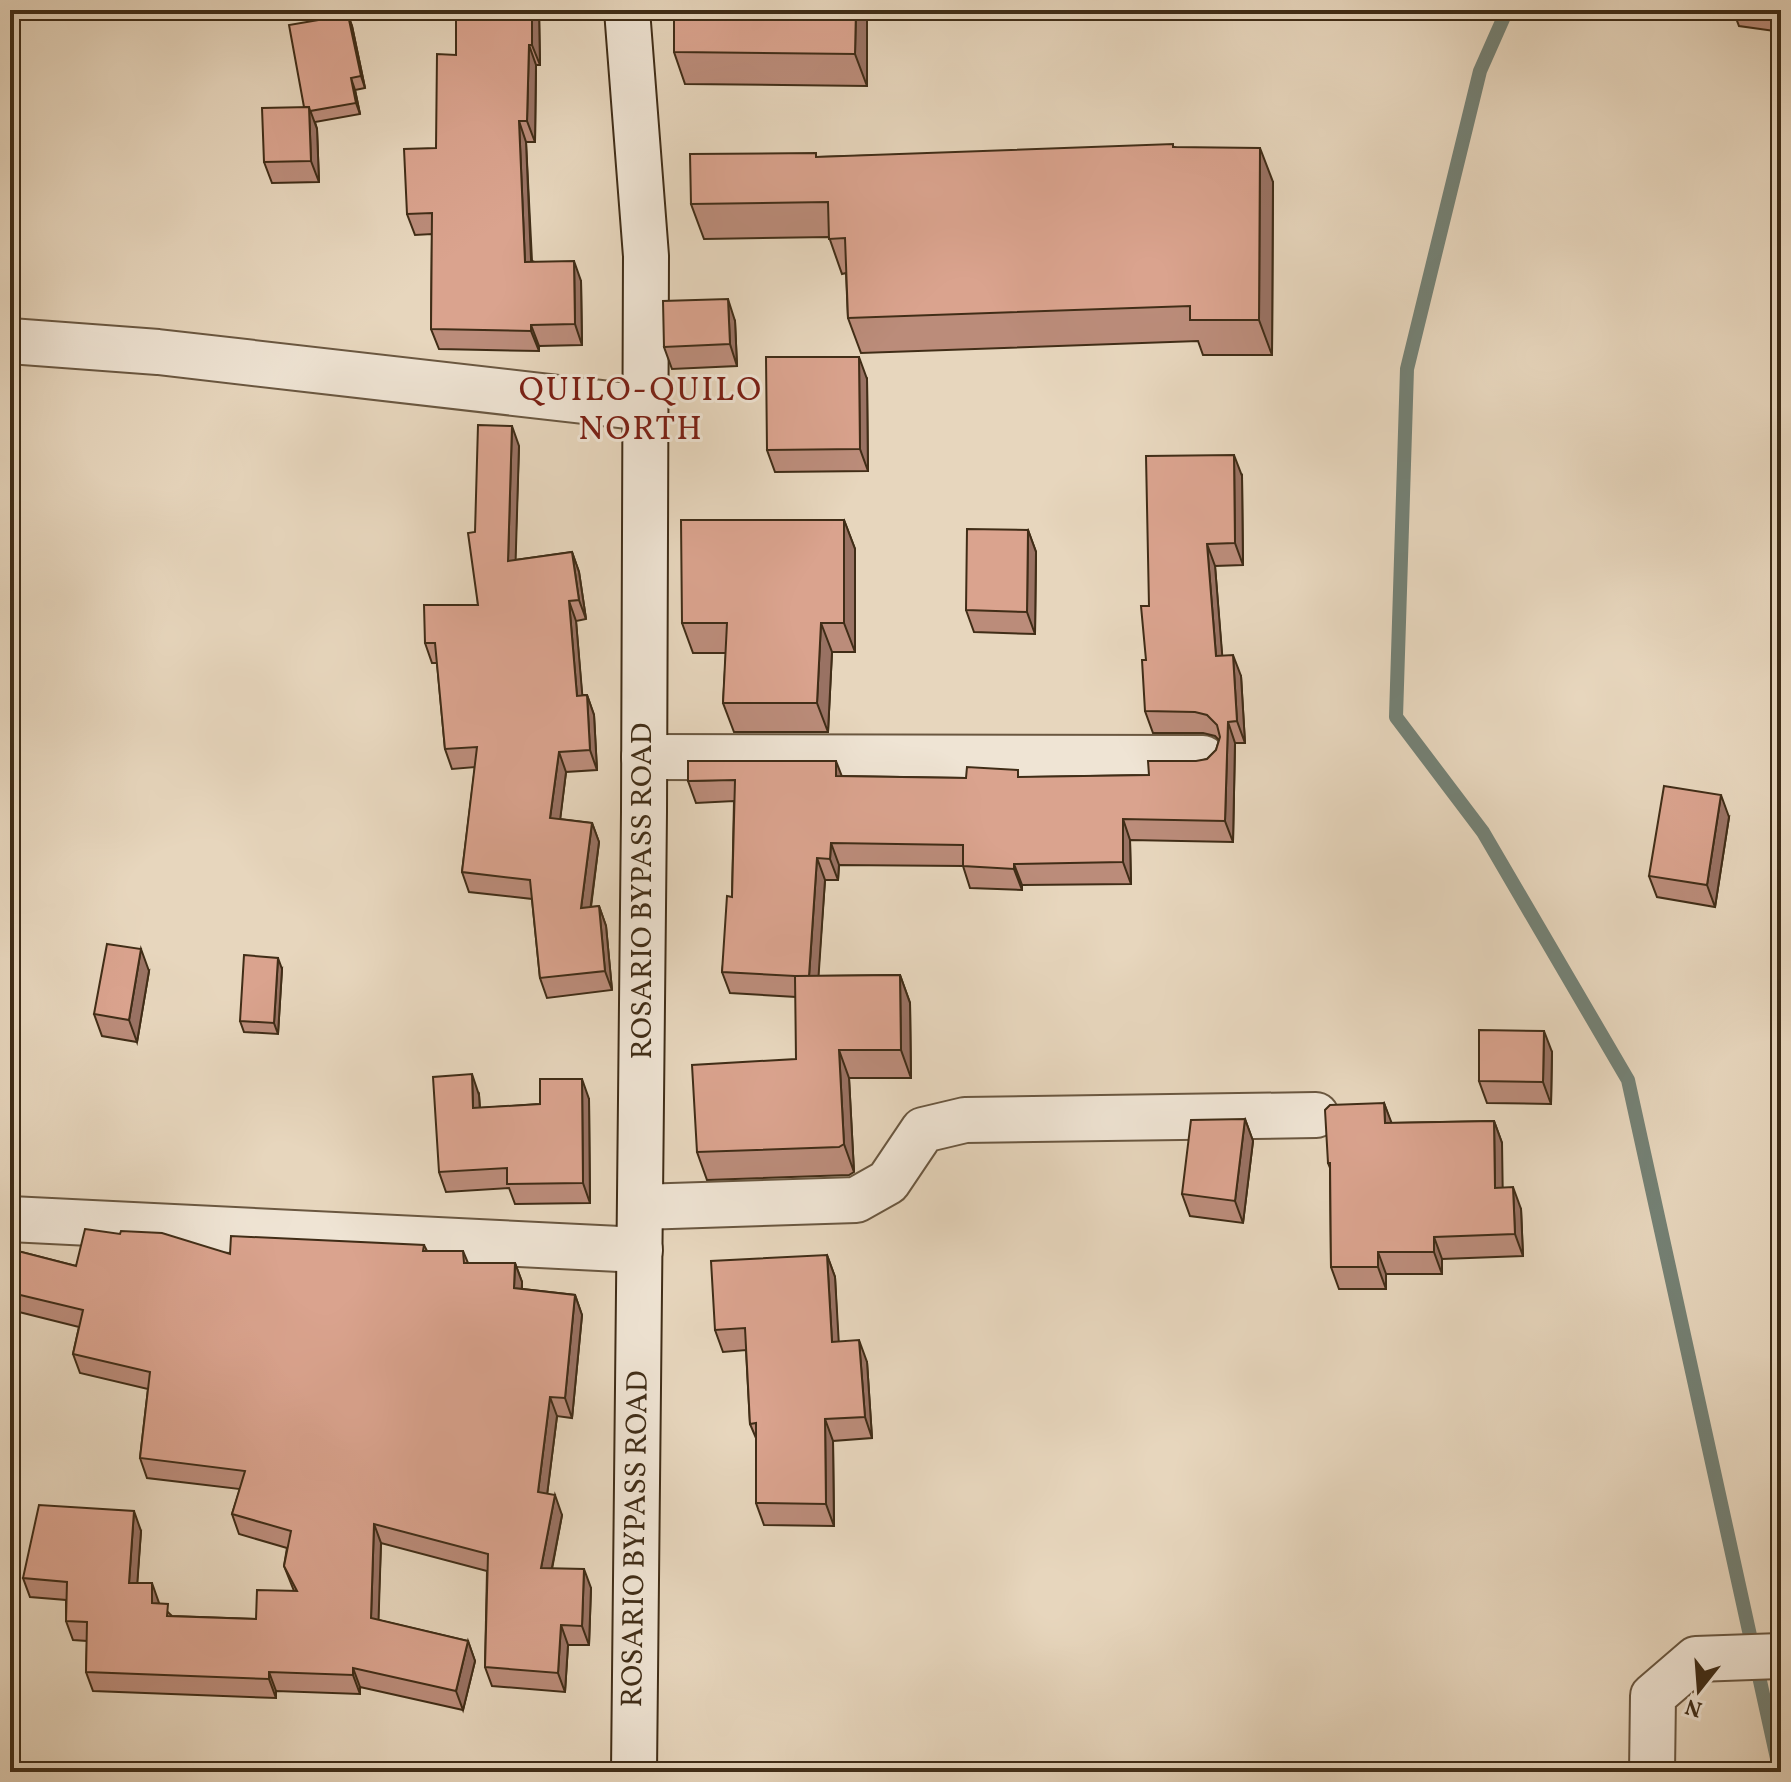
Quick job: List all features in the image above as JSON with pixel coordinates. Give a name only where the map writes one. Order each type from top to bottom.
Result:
[{"type":"street","name":"ROSARIO BYPASS ROAD","points":[[627,10],[646,256],[634,1772]]},
{"type":"street","points":[[10,341],[158,352],[645,408]]},
{"type":"street","points":[[644,757],[1203,758]]},
{"type":"street","points":[[640,1207],[856,1200],[888,1182],[923,1130],[965,1120],[1316,1115]]},
{"type":"street","points":[[10,1219],[640,1250]]},
{"type":"street","points":[[1652,1772],[1653,1696],[1696,1659],[1781,1656]]},
{"type":"building","points":[[456,10],[532,10],[527,121],[519,121],[525,262],[574,261],[575,324],[531,325],[531,331],[431,329],[432,213],[407,214],[404,149],[436,148],[437,54],[456,55]]},
{"type":"building","points":[[674,10],[856,10],[855,54],[674,52]]},
{"type":"building","points":[[348,15],[361,76],[351,78],[356,103],[310,111],[309,107],[304,107],[289,25]]},
{"type":"building","points":[[309,107],[311,161],[264,162],[262,108]]},
{"type":"building","points":[[1173,144],[1173,147],[1260,148],[1259,320],[1190,320],[1190,306],[848,318],[845,238],[829,239],[828,202],[691,204],[690,154],[816,153],[816,157]]},
{"type":"building","points":[[728,299],[730,344],[664,347],[663,301]]},
{"type":"building","points":[[766,357],[859,357],[860,449],[767,450]]},
{"type":"building","points":[[478,425],[512,426],[508,561],[572,552],[579,600],[569,601],[577,696],[587,695],[590,750],[559,752],[550,818],[592,823],[581,908],[599,906],[605,971],[540,978],[530,880],[462,872],[477,747],[445,749],[435,643],[425,643],[424,605],[478,605],[468,533],[475,532]]},
{"type":"building","points":[[1234,455],[1235,543],[1207,544],[1216,656],[1233,655],[1237,721],[1228,722],[1225,821],[1123,819],[1123,862],[1014,864],[1014,869],[963,866],[963,845],[831,843],[830,859],[817,858],[809,976],[722,972],[727,896],[732,897],[735,780],[688,781],[688,761],[836,761],[836,776],[966,778],[967,767],[1018,770],[1018,777],[1149,775],[1148,761],[1196,761],[1207,759],[1216,750],[1220,737],[1217,725],[1207,715],[1145,711],[1142,660],[1146,660],[1141,606],[1149,606],[1146,456]]},
{"type":"building","points":[[681,520],[844,520],[844,623],[821,623],[817,703],[723,703],[727,623],[682,623]]},
{"type":"building","points":[[967,529],[1028,530],[1027,612],[966,610]]},
{"type":"building","points":[[1664,786],[1721,795],[1707,885],[1649,876]]},
{"type":"building","points":[[107,944],[141,949],[129,1020],[94,1014]]},
{"type":"building","points":[[244,955],[278,958],[274,1023],[240,1021]]},
{"type":"building","points":[[900,975],[901,1050],[839,1050],[844,1144],[839,1147],[697,1152],[692,1065],[796,1059],[795,976]]},
{"type":"building","points":[[1479,1030],[1544,1031],[1543,1082],[1479,1081]]},
{"type":"building","points":[[472,1074],[473,1108],[540,1104],[540,1079],[582,1079],[583,1183],[507,1184],[507,1168],[439,1172],[433,1077]]},
{"type":"building","points":[[1384,1103],[1385,1123],[1494,1121],[1495,1188],[1513,1187],[1515,1234],[1434,1237],[1434,1252],[1378,1252],[1378,1267],[1331,1267],[1330,1163],[1325,1110],[1330,1105]]},
{"type":"building","points":[[1245,1119],[1235,1201],[1182,1194],[1191,1120]]},
{"type":"building","points":[[85,1229],[120,1234],[121,1231],[162,1233],[230,1254],[231,1236],[424,1245],[423,1251],[463,1251],[464,1263],[515,1263],[514,1288],[575,1295],[565,1398],[550,1397],[538,1492],[555,1495],[541,1568],[584,1569],[582,1626],[561,1625],[558,1673],[485,1667],[488,1554],[374,1524],[371,1618],[468,1641],[456,1691],[353,1668],[353,1675],[269,1672],[269,1679],[86,1672],[87,1622],[66,1621],[67,1582],[23,1578],[39,1505],[134,1511],[129,1583],[152,1583],[152,1603],[168,1604],[167,1616],[256,1619],[257,1590],[297,1591],[284,1566],[291,1531],[232,1514],[245,1471],[140,1458],[150,1372],[73,1354],[83,1310],[12,1293],[10,1308],[10,1249],[76,1266]]},
{"type":"building","points":[[827,1255],[832,1342],[859,1340],[865,1417],[825,1419],[826,1504],[756,1503],[756,1423],[750,1424],[745,1328],[715,1330],[711,1261]]},
{"type":"waterway","points":[[1507,10],[1480,71],[1407,369],[1396,717],[1483,832],[1628,1080],[1780,1772]]},
{"type":"district","name":"QUILO-QUILO NORTH","points":[[641,410]]}]
